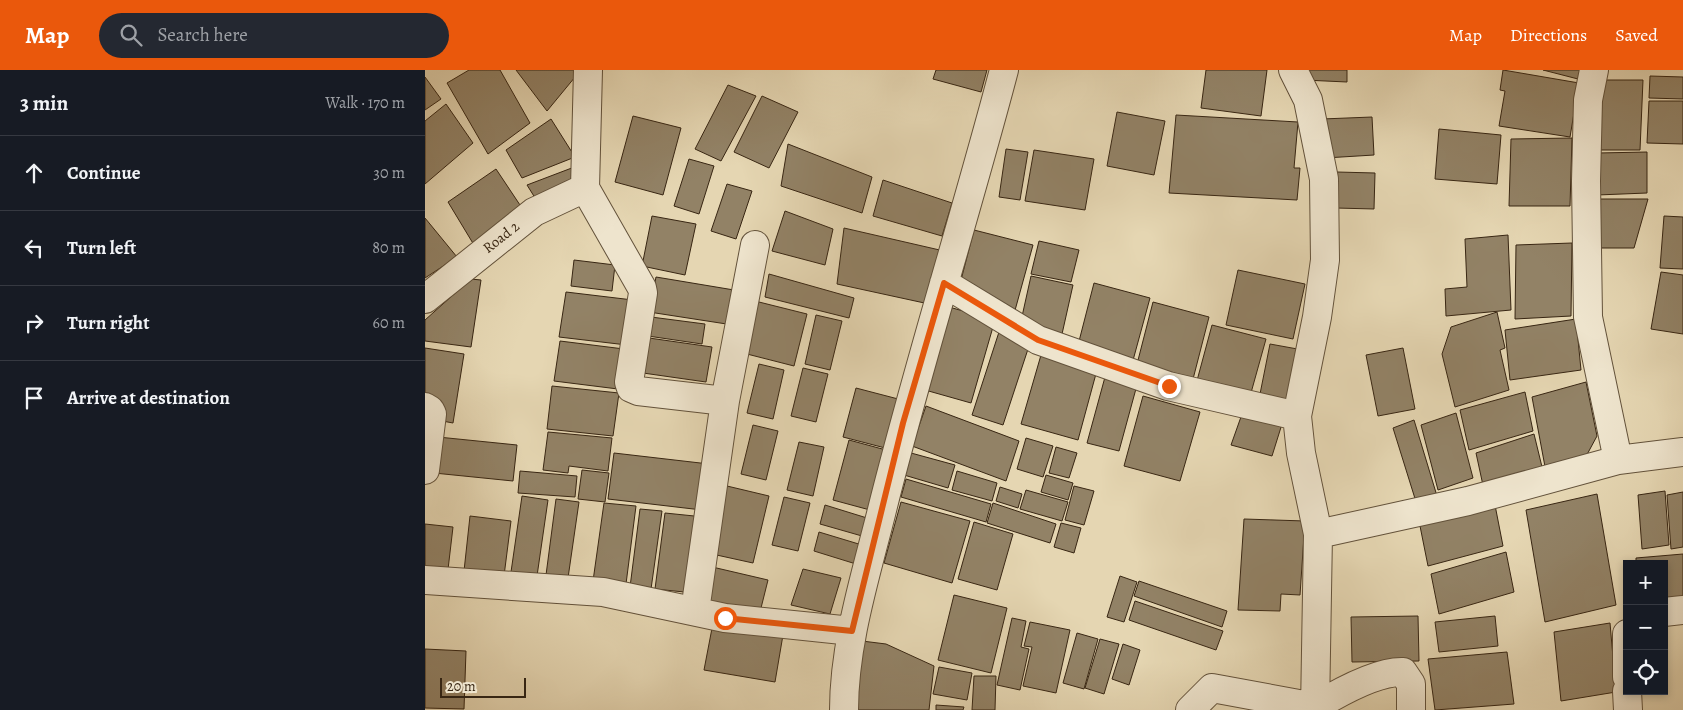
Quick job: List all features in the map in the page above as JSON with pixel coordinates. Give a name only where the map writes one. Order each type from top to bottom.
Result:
[{"type":"street","points":[[588,70],[585,188],[642,288],[629,382],[631,388],[638,392],[725,401]]},
{"type":"street","points":[[844,710],[852,631],[903,423],[971,196],[1004,70]]},
{"type":"street","points":[[1293,70],[1308,100],[1324,178],[1325,260],[1317,317],[1297,416],[1301,453],[1318,534],[1315,708]]},
{"type":"street","points":[[1594,70],[1588,100],[1586,181],[1588,317],[1618,460]]},
{"type":"street","name":"Road 2","points":[[425,299],[534,212],[585,188]]},
{"type":"street","points":[[695,611],[725,401],[755,245]]},
{"type":"street","points":[[944,283],[1038,340],[1169,386],[1297,416]]},
{"type":"street","points":[[425,407],[432,414],[425,470]]},
{"type":"street","points":[[1318,534],[1468,502],[1618,460],[1683,452]]},
{"type":"street","points":[[425,580],[603,592],[725,618],[852,631]]},
{"type":"street","points":[[1668,612],[1683,610]]},
{"type":"street","points":[[1189,710],[1212,688],[1315,708],[1332,696],[1390,672],[1403,672],[1411,684],[1411,710]]},
{"type":"street","points":[[1627,695],[1628,710]]},
{"type":"building","points":[[469,70],[500,70],[530,123],[488,154],[447,83]]},
{"type":"building","points":[[516,70],[580,70],[580,71],[547,111]]},
{"type":"building","points":[[936,70],[987,70],[981,92],[933,79]]},
{"type":"building","points":[[1206,70],[1267,70],[1261,116],[1201,108]]},
{"type":"building","points":[[1301,70],[1347,70],[1347,82],[1304,80]]},
{"type":"building","points":[[1503,70],[1579,83],[1570,137],[1499,126],[1505,91],[1500,90]]},
{"type":"building","points":[[1543,70],[1580,70],[1578,79]]},
{"type":"building","points":[[1650,76],[1683,77],[1683,99],[1649,98]]},
{"type":"building","points":[[425,77],[441,99],[425,110]]},
{"type":"building","points":[[1600,80],[1643,80],[1640,150],[1597,150]]},
{"type":"building","points":[[728,85],[756,96],[721,161],[695,149]]},
{"type":"building","points":[[762,96],[798,112],[769,168],[734,152]]},
{"type":"building","points":[[1649,101],[1683,101],[1683,144],[1647,143]]},
{"type":"building","points":[[446,104],[473,143],[425,184],[425,121]]},
{"type":"building","points":[[1117,112],[1165,121],[1154,175],[1107,166]]},
{"type":"building","points":[[1176,115],[1298,122],[1294,168],[1300,168],[1297,200],[1169,193]]},
{"type":"building","points":[[633,116],[681,128],[663,195],[615,182]]},
{"type":"building","points":[[1372,117],[1374,155],[1325,158],[1322,119]]},
{"type":"building","points":[[551,119],[575,157],[522,178],[506,150]]},
{"type":"building","points":[[1439,129],[1501,135],[1497,184],[1435,179]]},
{"type":"building","points":[[1572,138],[1570,206],[1509,206],[1511,139]]},
{"type":"building","points":[[788,144],[872,177],[862,213],[781,186]]},
{"type":"building","points":[[1006,149],[1028,152],[1020,200],[999,197]]},
{"type":"building","points":[[1034,150],[1094,159],[1085,210],[1025,201]]},
{"type":"building","points":[[1647,152],[1647,193],[1597,195],[1598,153]]},
{"type":"building","points":[[689,159],[714,166],[699,214],[674,206]]},
{"type":"building","points":[[577,166],[577,187],[537,201],[527,185]]},
{"type":"building","points":[[496,169],[522,208],[474,245],[448,202]]},
{"type":"building","points":[[1337,172],[1375,173],[1374,209],[1336,208]]},
{"type":"building","points":[[883,180],[952,203],[942,236],[873,216]]},
{"type":"building","points":[[727,184],[752,191],[736,239],[711,231]]},
{"type":"building","points":[[1595,199],[1648,199],[1634,248],[1595,248]]},
{"type":"building","points":[[785,211],[833,229],[825,265],[772,251]]},
{"type":"building","points":[[652,216],[696,224],[685,275],[642,266]]},
{"type":"building","points":[[1664,216],[1683,217],[1683,269],[1660,268]]},
{"type":"building","points":[[425,218],[457,257],[425,278]]},
{"type":"building","points":[[844,228],[944,251],[929,304],[837,284]]},
{"type":"building","points":[[974,230],[1033,245],[1014,314],[961,280]]},
{"type":"building","points":[[1508,235],[1511,310],[1446,316],[1445,289],[1467,287],[1465,239]]},
{"type":"building","points":[[1039,241],[1079,250],[1071,282],[1031,274]]},
{"type":"building","points":[[1572,243],[1571,316],[1515,319],[1516,245]]},
{"type":"building","points":[[574,260],[615,265],[612,291],[571,286]]},
{"type":"building","points":[[1238,270],[1305,284],[1293,339],[1226,325]]},
{"type":"building","points":[[1661,272],[1683,275],[1683,334],[1651,329]]},
{"type":"building","points":[[769,274],[854,298],[849,318],[765,297]]},
{"type":"building","points":[[1031,276],[1073,285],[1060,343],[1039,338],[1042,326],[1021,321]]},
{"type":"building","points":[[656,277],[740,291],[733,325],[649,312]]},
{"type":"building","points":[[471,279],[481,280],[471,347],[425,341],[425,320]]},
{"type":"building","points":[[1094,283],[1150,298],[1132,364],[1077,349]]},
{"type":"building","points":[[566,292],[633,300],[627,345],[559,337]]},
{"type":"building","points":[[755,301],[807,314],[794,366],[743,353]]},
{"type":"building","points":[[1153,302],[1209,317],[1192,383],[1136,368]]},
{"type":"building","points":[[949,307],[995,320],[971,403],[925,390]]},
{"type":"building","points":[[1497,312],[1505,348],[1500,350],[1509,390],[1455,407],[1442,354],[1451,327]]},
{"type":"building","points":[[816,315],[842,321],[830,370],[805,364]]},
{"type":"building","points":[[651,317],[705,324],[702,344],[648,336]]},
{"type":"building","points":[[1576,319],[1581,370],[1510,380],[1505,330]]},
{"type":"building","points":[[1212,325],[1266,339],[1249,400],[1195,388]]},
{"type":"building","points":[[999,332],[1030,343],[1003,425],[972,415]]},
{"type":"building","points":[[649,338],[712,347],[706,382],[643,373]]},
{"type":"building","points":[[560,341],[624,349],[618,389],[554,381]]},
{"type":"building","points":[[1270,344],[1303,350],[1287,409],[1258,404]]},
{"type":"building","points":[[425,348],[464,354],[453,423],[437,420],[425,401]]},
{"type":"building","points":[[1403,348],[1415,409],[1378,416],[1366,355]]},
{"type":"building","points":[[1041,355],[1097,370],[1078,440],[1021,424]]},
{"type":"building","points":[[759,364],[784,370],[773,419],[747,413]]},
{"type":"building","points":[[803,368],[828,374],[816,422],[791,416]]},
{"type":"building","points":[[1105,377],[1137,385],[1119,451],[1087,443]]},
{"type":"building","points":[[1586,382],[1597,436],[1583,462],[1546,472],[1532,397]]},
{"type":"building","points":[[552,386],[619,393],[613,436],[547,429]]},
{"type":"building","points":[[856,388],[902,400],[889,449],[843,437]]},
{"type":"building","points":[[1525,392],[1533,431],[1469,450],[1460,410]]},
{"type":"building","points":[[1143,396],[1200,412],[1180,481],[1124,466]]},
{"type":"building","points":[[926,406],[1019,441],[1006,481],[912,446]]},
{"type":"building","points":[[1456,413],[1473,478],[1438,490],[1421,425]]},
{"type":"building","points":[[1242,414],[1282,424],[1272,456],[1231,445]]},
{"type":"building","points":[[1414,420],[1437,496],[1417,505],[1393,428]]},
{"type":"building","points":[[753,425],[778,431],[766,480],[741,474]]},
{"type":"building","points":[[548,432],[612,438],[608,471],[569,466],[568,473],[543,470]]},
{"type":"building","points":[[1534,434],[1543,471],[1484,490],[1476,453]]},
{"type":"building","points":[[438,437],[517,445],[513,481],[434,473]]},
{"type":"building","points":[[1026,438],[1053,446],[1043,477],[1017,469]]},
{"type":"building","points":[[849,440],[886,450],[870,510],[833,500]]},
{"type":"building","points":[[799,442],[824,447],[813,496],[787,490]]},
{"type":"building","points":[[1056,447],[1077,453],[1069,478],[1049,473]]},
{"type":"building","points":[[614,453],[709,464],[702,510],[608,499]]},
{"type":"building","points":[[911,453],[955,465],[948,488],[904,475]]},
{"type":"building","points":[[582,470],[609,473],[605,502],[578,499]]},
{"type":"building","points":[[520,471],[577,476],[575,497],[518,493]]},
{"type":"building","points":[[957,471],[997,483],[992,501],[952,490]]},
{"type":"building","points":[[1046,475],[1073,483],[1068,500],[1041,492]]},
{"type":"building","points":[[906,479],[991,504],[986,522],[901,497]]},
{"type":"building","points":[[727,486],[769,496],[753,563],[712,554]]},
{"type":"building","points":[[1074,486],[1094,491],[1084,525],[1065,520]]},
{"type":"building","points":[[1000,487],[1022,494],[1018,508],[996,501]]},
{"type":"building","points":[[1026,490],[1068,502],[1062,521],[1020,509]]},
{"type":"building","points":[[1665,491],[1669,545],[1642,549],[1638,495]]},
{"type":"building","points":[[1683,492],[1683,547],[1671,549],[1667,495]]},
{"type":"building","points":[[1597,494],[1616,605],[1545,622],[1526,510]]},
{"type":"building","points":[[522,496],[548,500],[537,576],[511,572]]},
{"type":"building","points":[[784,497],[810,503],[798,551],[772,545]]},
{"type":"building","points":[[556,499],[579,502],[568,578],[546,575]]},
{"type":"building","points":[[901,502],[970,521],[952,583],[884,563]]},
{"type":"building","points":[[604,503],[636,506],[626,584],[593,581]]},
{"type":"building","points":[[993,503],[1056,524],[1050,543],[987,523]]},
{"type":"building","points":[[825,505],[867,518],[862,536],[820,524]]},
{"type":"building","points":[[1495,505],[1503,546],[1428,566],[1420,526]]},
{"type":"building","points":[[640,509],[662,511],[651,589],[630,587]]},
{"type":"building","points":[[665,513],[704,517],[694,593],[655,589]]},
{"type":"building","points":[[470,516],[511,521],[504,576],[464,571]]},
{"type":"building","points":[[1244,519],[1305,521],[1300,595],[1281,594],[1280,611],[1238,610]]},
{"type":"building","points":[[974,522],[1013,534],[997,590],[958,579]]},
{"type":"building","points":[[1061,523],[1081,528],[1074,553],[1054,547]]},
{"type":"building","points":[[425,524],[453,527],[447,578],[425,576]]},
{"type":"building","points":[[819,532],[862,545],[856,564],[814,551]]},
{"type":"building","points":[[1506,552],[1514,592],[1439,614],[1431,574]]},
{"type":"building","points":[[1683,554],[1683,599],[1668,601],[1668,560],[1636,560],[1636,558]]},
{"type":"building","points":[[708,566],[768,580],[758,620],[698,606]]},
{"type":"building","points":[[803,569],[841,578],[830,614],[791,605]]},
{"type":"building","points":[[1120,576],[1137,582],[1124,622],[1107,617]]},
{"type":"building","points":[[1139,581],[1227,611],[1222,627],[1134,596]]},
{"type":"building","points":[[954,595],[1007,608],[991,673],[938,660]]},
{"type":"building","points":[[1135,601],[1223,631],[1216,650],[1129,620]]},
{"type":"building","points":[[1418,616],[1419,661],[1352,662],[1351,617]]},
{"type":"building","points":[[1495,616],[1498,646],[1439,652],[1435,622]]},
{"type":"building","points":[[1012,618],[1026,621],[1021,647],[1029,649],[1020,690],[997,685]]},
{"type":"building","points":[[1030,622],[1070,630],[1056,693],[1023,686],[1032,647],[1024,646]]},
{"type":"building","points":[[713,623],[783,635],[775,682],[704,670]]},
{"type":"building","points":[[1610,623],[1616,692],[1561,701],[1554,632]]},
{"type":"building","points":[[1077,633],[1098,639],[1084,689],[1063,683]]},
{"type":"building","points":[[1100,639],[1119,644],[1104,694],[1085,688]]},
{"type":"building","points":[[862,641],[886,644],[934,666],[929,710],[854,710]]},
{"type":"building","points":[[1123,644],[1140,650],[1129,685],[1112,679]]},
{"type":"building","points":[[425,649],[466,651],[464,709],[425,708]]},
{"type":"building","points":[[1507,652],[1514,704],[1435,710],[1428,659]]},
{"type":"building","points":[[939,667],[972,673],[967,700],[933,694]]},
{"type":"building","points":[[974,676],[996,676],[995,710],[972,710]]},
{"type":"building","points":[[936,705],[964,707],[963,710],[936,710]]},
{"type":"route","points":[[725,618],[852,631],[903,423],[944,283],[1038,340],[1169,386]]}]
